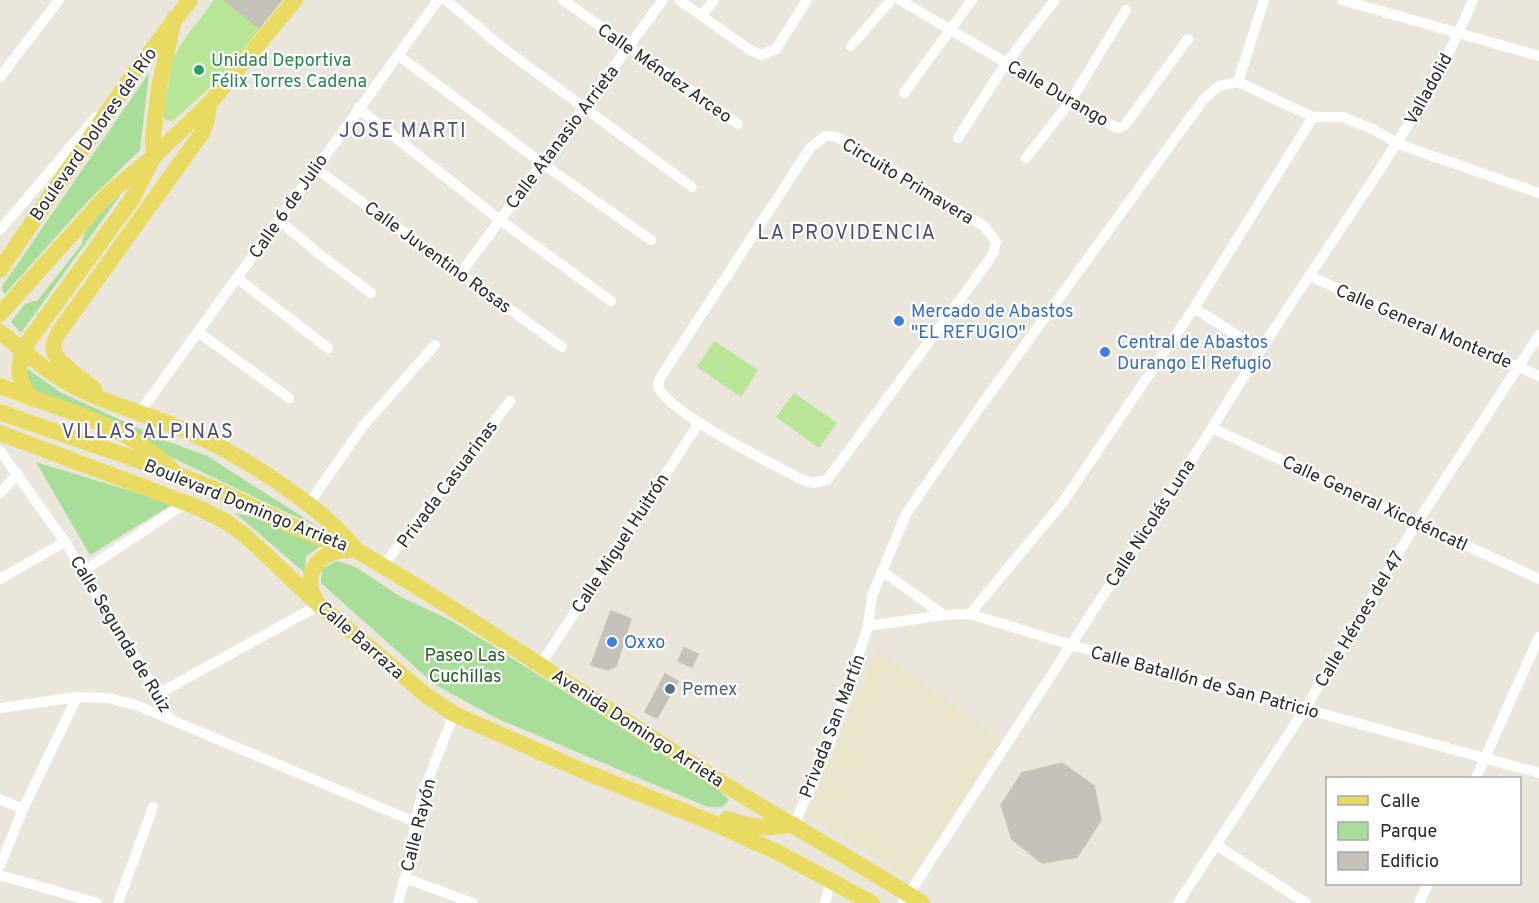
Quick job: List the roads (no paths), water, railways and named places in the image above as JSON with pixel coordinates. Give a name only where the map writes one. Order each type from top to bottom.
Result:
[{"type":"main road","name":"Boulevard Dolores del Río","points":[[0,270],[134,73],[190,0]]},
{"type":"main road","points":[[0,314],[108,194],[154,156],[209,104],[295,0]]},
{"type":"main road","points":[[33,399],[23,388],[20,379],[22,350],[132,199],[154,156],[153,138],[159,87],[174,19]]},
{"type":"main road","points":[[109,400],[59,359],[54,352],[54,342],[202,133],[209,104]]},
{"type":"main road","points":[[0,332],[66,382],[190,432],[240,459],[334,524],[356,550]]},
{"type":"main road","points":[[0,386],[117,429],[148,448],[227,522]]},
{"type":"main road","name":"Boulevard Domingo Arrieta","points":[[0,412],[176,474],[326,540],[356,550]]},
{"type":"main road","name":"Calle Barraza","points":[[0,433],[186,503],[227,522],[275,561],[320,605],[427,696],[454,714],[583,771],[719,821],[831,880]]},
{"type":"main road","points":[[320,605],[313,595],[311,585],[312,574],[317,563],[324,555],[333,551],[356,550]]},
{"type":"main road","name":"Avenida Domingo Arrieta","points":[[356,550],[541,664],[616,716],[911,900]]},
{"type":"main road","points":[[719,821],[734,807],[736,799],[732,789]]},
{"type":"main road","points":[[719,821],[768,828],[794,825]]},
{"type":"main road","points":[[831,880],[872,903]]},
{"type":"street","points":[[0,76],[59,0]]},
{"type":"street","name":"Calle 6 de Julio","points":[[140,412],[438,0]]},
{"type":"street","points":[[446,0],[503,48],[692,187]]},
{"type":"street","name":"Calle Méndez Arceo","points":[[563,0],[738,124]]},
{"type":"street","name":"Calle Atanasio Arrieta","points":[[460,274],[663,0]]},
{"type":"street","points":[[679,0],[755,54],[761,55],[776,50],[807,0]]},
{"type":"street","points":[[702,15],[714,0]]},
{"type":"street","points":[[851,46],[891,0]]},
{"type":"street","name":"Calle Durango","points":[[900,0],[1070,102],[1120,128],[1125,125],[1188,39]]},
{"type":"street","points":[[904,93],[972,0]]},
{"type":"street","points":[[958,138],[1006,63],[1055,0]]},
{"type":"street","points":[[1264,0],[1238,82],[1313,117],[1343,117],[1375,130],[1398,144],[1539,193]]},
{"type":"street","points":[[1342,0],[1539,57]]},
{"type":"street","name":"Valladolid","points":[[1398,144],[1459,33],[1473,0]]},
{"type":"street","points":[[1026,158],[1070,102],[1126,10]]},
{"type":"street","points":[[398,55],[543,164],[651,240]]},
{"type":"street","points":[[0,230],[134,73]]},
{"type":"street","name":"Privada San Martín","points":[[794,825],[830,743],[868,626],[872,596],[906,514],[980,407],[1203,100],[1219,86],[1238,82]]},
{"type":"street","points":[[358,108],[500,220],[611,300]]},
{"type":"street","points":[[970,614],[1063,502],[1194,308],[1313,117]]},
{"type":"street","name":"Circuito Primavera","points":[[825,136],[833,136],[845,141],[984,226],[996,242],[994,251],[987,262],[827,480],[813,483],[800,479],[699,423],[665,398],[658,386],[660,378],[810,148],[825,136]]},
{"type":"street","name":"Calle Nicolás Luna","points":[[911,900],[1260,350],[1398,144]]},
{"type":"street","name":"Calle Juventino Rosas","points":[[315,168],[562,347]]},
{"type":"street","points":[[279,220],[370,293]]},
{"type":"street","name":"Calle General Monterde","points":[[1309,276],[1539,376]]},
{"type":"street","points":[[237,278],[328,348]]},
{"type":"street","points":[[1194,308],[1260,350]]},
{"type":"street","points":[[198,332],[289,398]]},
{"type":"street","name":"Calle Héroes del 47","points":[[1178,903],[1305,709],[1416,524],[1539,335]]},
{"type":"street","points":[[308,505],[363,426],[435,345]]},
{"type":"street","name":"Privada Casuarinas","points":[[383,566],[510,401]]},
{"type":"street","name":"Calle Miguel Huitrón","points":[[541,664],[699,423]]},
{"type":"street","name":"Calle General Xicoténcatl","points":[[1212,428],[1539,579]]},
{"type":"street","name":"Calle Segunda de Ruiz","points":[[0,451],[65,542],[158,694],[169,718],[416,822]]},
{"type":"street","points":[[0,493],[18,474]]},
{"type":"street","points":[[83,572],[186,503]]},
{"type":"street","points":[[0,579],[65,542]]},
{"type":"street","points":[[882,571],[944,615]]},
{"type":"street","points":[[158,694],[320,605]]},
{"type":"street","name":"Calle Batallón de San Patricio","points":[[868,626],[944,615],[970,614],[1071,645],[1539,773]]},
{"type":"street","points":[[1476,777],[1539,637]]},
{"type":"street","points":[[0,708],[77,697],[108,698],[136,705],[169,718]]},
{"type":"street","points":[[0,866],[23,809],[77,697]]},
{"type":"street","name":"Calle Rayón","points":[[398,903],[422,795],[454,714]]},
{"type":"street","points":[[0,799],[23,809]]},
{"type":"street","points":[[118,903],[153,807]]},
{"type":"street","points":[[1216,845],[1306,903]]},
{"type":"street","points":[[0,875],[97,903]]},
{"type":"street","points":[[405,878],[473,903]]},
{"type":"street","points":[[825,903],[831,880]]},
{"type":"street","points":[[1419,903],[1428,885]]},
{"type":"place","name":"Unidad Deportiva Félix Torres Cadena","points":[[199,70]]},
{"type":"place","name":"Mercado de Abastos \"EL REFUGIO\"","points":[[899,321]]},
{"type":"place","name":"Central de Abastos Durango El Refugio","points":[[1105,352]]},
{"type":"place","name":"Oxxo","points":[[612,642]]},
{"type":"place","name":"Pemex","points":[[670,689]]},
{"type":"district","name":"JOSE MARTI","points":[[403,130]]},
{"type":"district","name":"LA PROVIDENCIA","points":[[847,232]]},
{"type":"district","name":"VILLAS ALPINAS","points":[[148,431]]},
{"type":"park label","name":"Paseo Las Cuchillas","points":[[465,665]]}]
